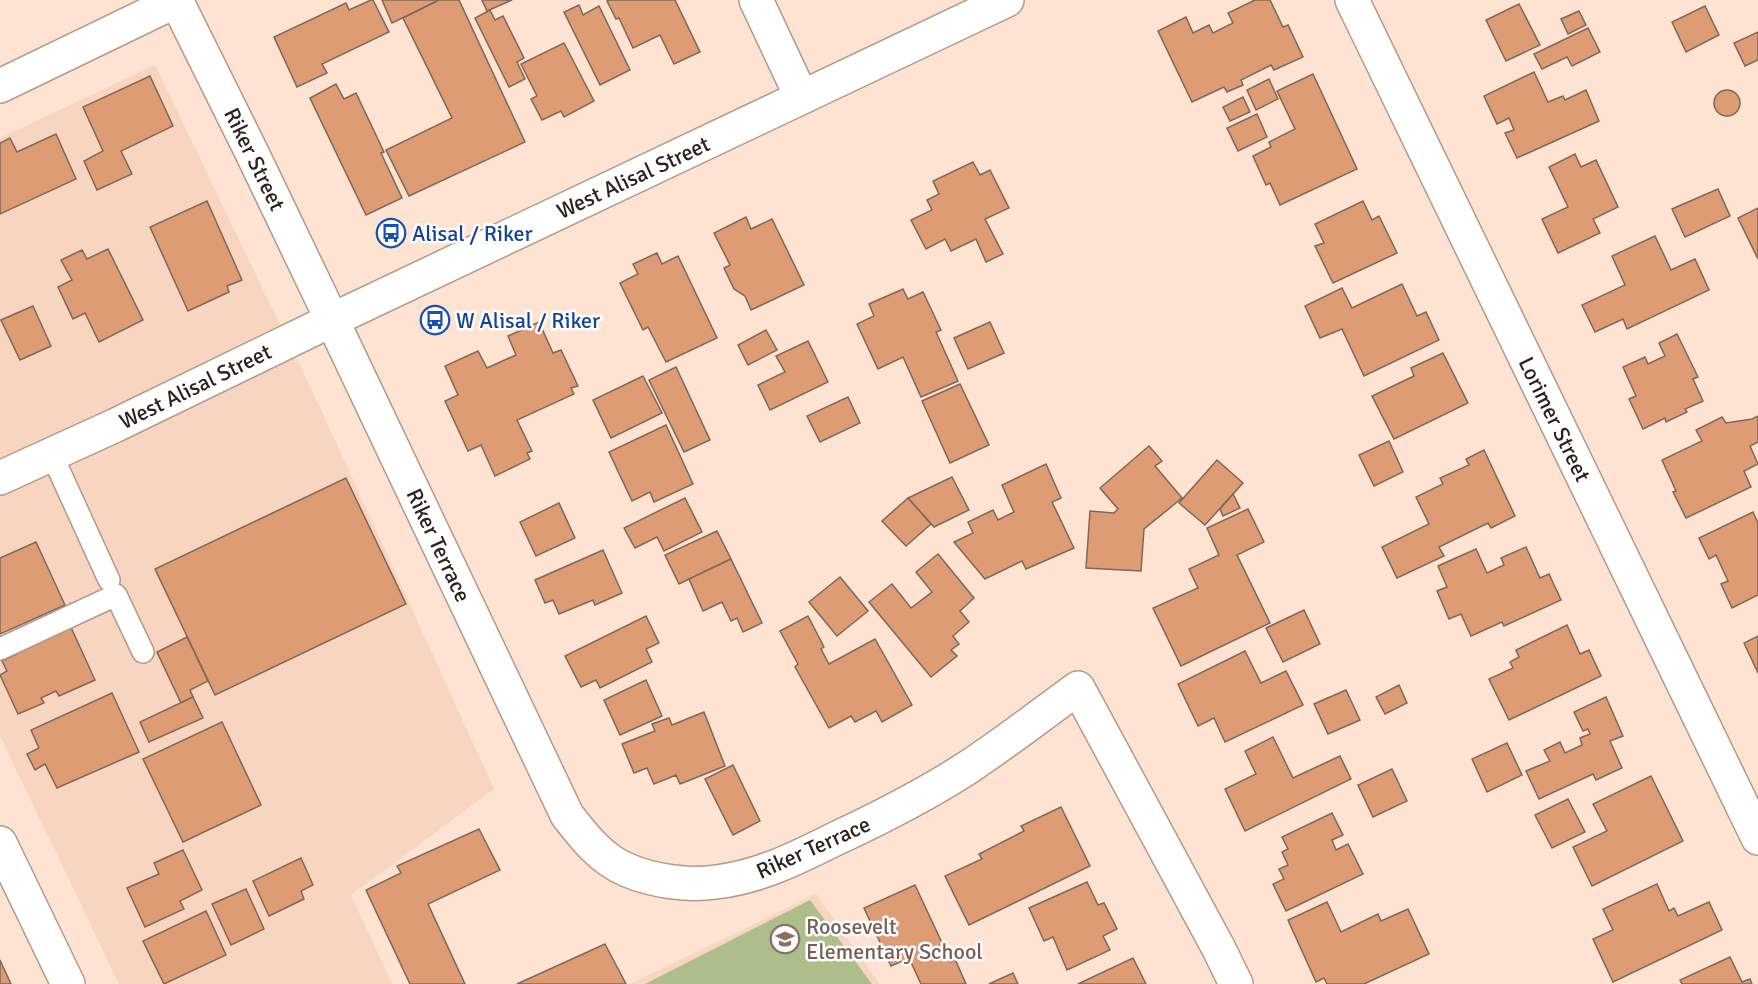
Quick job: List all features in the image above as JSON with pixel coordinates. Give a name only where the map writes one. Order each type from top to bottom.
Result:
[{"type":"street","points":[[0,86],[177,0]]},
{"type":"street","name":"Riker Street","points":[[177,0],[332,320]]},
{"type":"street","points":[[756,0],[801,96]]},
{"type":"street","name":"West Alisal Street","points":[[0,478],[1007,0]]},
{"type":"street","name":"Lorimer Street","points":[[1352,0],[1758,838]]},
{"type":"street","name":"Riker Terrace","points":[[332,320],[567,815],[585,839],[605,858],[626,870],[655,879],[683,883],[715,883],[779,867],[936,787],[1014,735],[1078,688],[1236,984]]},
{"type":"street","points":[[0,843],[68,984]]},
{"type":"lane","points":[[51,455],[109,580]]},
{"type":"lane","points":[[0,649],[117,595],[143,652]]},
{"type":"shaded area","points":[[155,65],[324,416],[494,789],[351,895],[392,984],[119,984],[0,736],[0,138]]},
{"type":"shaded area","name":"Roosevelt Elementary School","points":[[816,894],[880,984],[630,984]]},
{"type":"green space","name":"Roosevelt Elementary School","points":[[810,900],[872,984],[645,984]]},
{"type":"building","points":[[371,0],[389,32],[322,64],[327,73],[297,87],[274,37],[346,3],[349,10]]},
{"type":"building","points":[[382,0],[439,0],[392,23]]},
{"type":"building","points":[[439,0],[459,0],[525,142],[409,196],[386,150],[452,118],[403,18]]},
{"type":"building","points":[[482,0],[512,0],[487,11]]},
{"type":"building","points":[[675,0],[700,52],[674,64],[660,35],[633,48],[619,18],[616,19],[607,1]]},
{"type":"building","points":[[1255,0],[1270,0],[1283,27],[1288,25],[1303,57],[1274,70],[1271,65],[1241,80],[1243,85],[1227,92],[1224,87],[1192,102],[1158,31],[1186,17],[1193,33],[1209,25],[1213,33],[1233,23],[1228,13]]},
{"type":"building","points":[[1519,4],[1540,45],[1506,61],[1486,20]]},
{"type":"building","points":[[579,5],[583,15],[599,6],[630,70],[600,85],[564,12]]},
{"type":"building","points":[[1705,6],[1719,35],[1686,52],[1672,22]]},
{"type":"building","points":[[490,10],[495,20],[503,16],[524,58],[517,62],[525,79],[509,87],[475,18]]},
{"type":"building","points":[[1579,11],[1586,25],[1568,34],[1561,19]]},
{"type":"building","points":[[1588,28],[1600,52],[1572,66],[1567,57],[1542,69],[1534,54]]},
{"type":"building","points":[[1758,32],[1758,60],[1745,66],[1734,43]]},
{"type":"building","points":[[564,43],[594,101],[564,117],[561,111],[542,120],[531,99],[537,96],[521,64]]},
{"type":"building","points":[[1534,72],[1548,102],[1563,96],[1565,100],[1586,90],[1599,121],[1517,158],[1505,133],[1514,130],[1509,118],[1497,124],[1484,96]]},
{"type":"building","points":[[1313,74],[1357,169],[1280,205],[1270,183],[1266,185],[1253,156],[1271,147],[1269,142],[1295,129],[1277,91]]},
{"type":"building","points":[[150,76],[173,126],[121,151],[132,174],[97,190],[84,161],[103,151],[83,107]]},
{"type":"building","points":[[1269,79],[1278,99],[1256,110],[1247,90]]},
{"type":"building","points":[[336,84],[344,99],[356,93],[384,152],[381,153],[402,198],[366,215],[310,98]]},
{"type":"building","points":[[1727,90],[1736,94],[1740,103],[1736,112],[1727,116],[1718,112],[1714,103],[1718,94]]},
{"type":"building","points":[[1243,97],[1250,112],[1230,121],[1223,107]]},
{"type":"building","points":[[1257,114],[1267,137],[1238,151],[1227,128]]},
{"type":"building","points":[[56,134],[76,179],[0,214],[0,143],[10,138],[17,152]]},
{"type":"building","points":[[1575,154],[1581,167],[1596,160],[1618,207],[1593,219],[1600,233],[1558,253],[1542,219],[1568,207],[1549,167]]},
{"type":"building","points":[[973,162],[980,175],[990,170],[1009,208],[985,219],[1003,254],[986,262],[976,239],[951,251],[945,239],[926,249],[911,220],[932,210],[927,200],[939,194],[933,181]]},
{"type":"building","points":[[1718,189],[1730,216],[1685,237],[1672,209]]},
{"type":"building","points":[[207,201],[242,280],[227,286],[229,292],[188,311],[150,227]]},
{"type":"building","points":[[1363,201],[1372,220],[1379,216],[1397,253],[1333,283],[1315,246],[1324,243],[1315,224]]},
{"type":"building","points":[[1758,208],[1758,259],[1738,218]]},
{"type":"building","points":[[746,217],[751,229],[772,219],[804,285],[751,310],[745,296],[734,289],[724,268],[730,265],[714,233]]},
{"type":"building","points":[[1655,236],[1671,270],[1695,259],[1709,290],[1627,329],[1623,319],[1595,332],[1582,305],[1625,285],[1612,256]]},
{"type":"building","points":[[108,249],[143,320],[99,342],[85,313],[73,319],[58,287],[72,280],[61,260],[82,250],[87,259]]},
{"type":"building","points":[[657,253],[662,264],[678,256],[717,338],[666,362],[648,327],[643,330],[620,283],[638,274],[633,264]]},
{"type":"building","points":[[1402,284],[1417,316],[1426,312],[1439,340],[1364,376],[1342,329],[1320,338],[1305,306],[1342,288],[1352,308]]},
{"type":"building","points":[[903,289],[908,299],[923,292],[941,330],[936,332],[958,381],[921,397],[903,357],[878,369],[857,324],[874,316],[869,304]]},
{"type":"building","points":[[33,306],[51,346],[20,360],[1,320]]},
{"type":"building","points":[[539,322],[553,353],[561,350],[578,386],[571,388],[574,394],[517,420],[532,451],[527,453],[530,459],[495,476],[481,445],[468,451],[445,401],[458,395],[445,366],[478,351],[487,368],[516,355],[508,336]]},
{"type":"building","points":[[990,322],[1004,353],[968,369],[954,338]]},
{"type":"building","points":[[766,330],[777,350],[748,365],[738,345]]},
{"type":"building","points":[[1677,334],[1698,377],[1693,379],[1703,401],[1685,409],[1687,412],[1666,422],[1665,418],[1643,429],[1629,399],[1636,396],[1623,367],[1645,357],[1648,364],[1665,356],[1659,343]]},
{"type":"building","points":[[808,341],[828,382],[770,410],[758,385],[785,372],[776,356]]},
{"type":"building","points":[[1443,353],[1468,403],[1394,439],[1372,396],[1414,376],[1411,368]]},
{"type":"building","points":[[676,367],[710,440],[684,452],[649,380]]},
{"type":"building","points":[[643,376],[662,413],[611,438],[593,400]]},
{"type":"building","points":[[960,384],[989,445],[950,463],[922,401]]},
{"type":"building","points":[[848,397],[860,423],[820,442],[807,416]]},
{"type":"building","points":[[1758,416],[1758,442],[1750,446],[1758,464],[1744,471],[1751,487],[1686,518],[1673,492],[1676,491],[1662,460],[1702,441],[1696,430],[1722,417],[1726,423]]},
{"type":"building","points":[[666,425],[693,484],[654,502],[650,492],[632,501],[609,452]]},
{"type":"building","points":[[1389,441],[1403,472],[1374,486],[1359,455]]},
{"type":"building","points":[[1149,446],[1162,461],[1155,466],[1182,498],[1144,529],[1141,571],[1086,568],[1090,511],[1114,513],[1118,509],[1100,488]]},
{"type":"building","points":[[1484,450],[1515,516],[1491,528],[1488,523],[1439,547],[1444,556],[1397,578],[1382,547],[1429,524],[1416,497],[1443,484],[1440,478],[1469,465],[1466,459]]},
{"type":"building","points":[[1217,460],[1243,483],[1205,525],[1179,503]]},
{"type":"building","points":[[1046,464],[1061,498],[1052,502],[1074,548],[1026,569],[1022,561],[985,579],[954,542],[973,533],[968,522],[993,510],[998,520],[1014,512],[1002,485]]},
{"type":"building","points":[[952,477],[969,510],[934,527],[908,498]]},
{"type":"building","points":[[346,478],[406,604],[215,695],[155,569]]},
{"type":"building","points":[[1233,494],[1240,508],[1223,516],[1220,509]]},
{"type":"building","points":[[685,498],[702,532],[664,551],[657,537],[635,548],[624,528]]},
{"type":"building","points":[[908,498],[931,524],[906,546],[882,521]]},
{"type":"building","points":[[559,503],[575,538],[536,556],[520,522]]},
{"type":"building","points":[[1248,509],[1264,542],[1237,555],[1270,623],[1181,666],[1153,608],[1198,588],[1189,569],[1219,555],[1207,528]]},
{"type":"building","points":[[1753,512],[1758,523],[1758,595],[1732,608],[1721,584],[1728,581],[1716,555],[1709,559],[1699,538]]},
{"type":"building","points":[[717,531],[731,559],[679,584],[665,555]]},
{"type":"building","points":[[36,542],[65,605],[0,634],[0,558]]},
{"type":"building","points":[[1526,547],[1540,578],[1549,574],[1561,600],[1504,626],[1502,622],[1471,636],[1461,614],[1449,619],[1437,591],[1447,587],[1438,566],[1476,549],[1487,573],[1504,565],[1501,558]]},
{"type":"building","points":[[603,550],[622,593],[595,605],[593,600],[559,614],[553,600],[545,603],[535,580]]},
{"type":"building","points":[[938,554],[974,598],[960,611],[969,622],[953,636],[959,644],[951,650],[957,656],[931,677],[869,602],[892,584],[911,608],[932,592],[916,572]]},
{"type":"building","points":[[731,559],[762,623],[743,632],[737,618],[731,621],[722,602],[703,611],[689,579]]},
{"type":"building","points":[[840,577],[868,611],[837,636],[809,602]]},
{"type":"building","points":[[1304,610],[1320,644],[1283,662],[1266,628]]},
{"type":"building","points":[[646,616],[659,643],[646,649],[652,662],[600,688],[596,680],[581,687],[565,656]]},
{"type":"building","points":[[808,616],[824,647],[821,649],[829,664],[875,639],[912,705],[882,722],[876,711],[855,722],[851,716],[829,728],[795,667],[798,664],[780,631]]},
{"type":"building","points":[[69,623],[95,680],[59,696],[56,691],[41,698],[44,703],[18,714],[0,675],[7,671],[2,661],[17,654],[14,647]]},
{"type":"building","points":[[1567,625],[1580,654],[1589,650],[1601,676],[1509,720],[1489,679],[1513,668],[1510,662],[1519,657],[1516,650]]},
{"type":"building","points":[[1758,636],[1758,673],[1744,643]]},
{"type":"building","points":[[187,637],[208,681],[190,690],[193,697],[181,703],[157,652]]},
{"type":"building","points":[[1245,651],[1261,683],[1286,671],[1303,705],[1225,742],[1214,718],[1198,726],[1178,684]]},
{"type":"building","points":[[646,680],[662,716],[620,735],[604,700]]},
{"type":"building","points":[[1399,685],[1407,703],[1385,714],[1376,697]]},
{"type":"building","points":[[1346,690],[1360,720],[1328,734],[1314,704]]},
{"type":"building","points":[[112,693],[139,752],[57,788],[45,764],[35,770],[27,754],[39,748],[31,730]]},
{"type":"building","points":[[193,697],[203,718],[149,742],[140,722]]},
{"type":"building","points":[[1606,697],[1623,736],[1610,741],[1622,768],[1596,780],[1593,774],[1539,799],[1526,771],[1550,761],[1544,750],[1560,742],[1565,753],[1582,745],[1580,738],[1590,734],[1588,729],[1583,731],[1574,712]]},
{"type":"building","points":[[704,712],[725,766],[680,784],[676,775],[654,784],[647,768],[634,773],[622,744],[655,731],[652,724],[669,718],[672,725]]},
{"type":"building","points":[[222,722],[261,805],[183,842],[143,759]]},
{"type":"building","points":[[1273,737],[1293,778],[1340,756],[1351,779],[1245,831],[1225,789],[1256,774],[1245,751]]},
{"type":"building","points":[[1507,743],[1522,775],[1487,792],[1472,759]]},
{"type":"building","points":[[733,765],[760,821],[733,835],[705,779]]},
{"type":"building","points":[[1392,769],[1407,801],[1373,817],[1358,785]]},
{"type":"building","points":[[1651,776],[1683,841],[1592,886],[1573,847],[1607,831],[1593,804]]},
{"type":"building","points":[[1568,799],[1585,832],[1552,848],[1535,815]]},
{"type":"building","points":[[1061,807],[1090,866],[969,925],[945,876],[982,859],[979,854],[1024,831],[1021,826]]},
{"type":"building","points":[[1332,813],[1343,835],[1332,840],[1336,850],[1348,844],[1363,874],[1286,911],[1273,884],[1284,879],[1279,869],[1288,865],[1282,852],[1288,849],[1282,837]]},
{"type":"building","points":[[479,829],[500,870],[428,904],[465,984],[410,984],[366,890],[401,873],[397,866]]},
{"type":"building","points":[[183,850],[202,890],[180,901],[184,909],[145,927],[127,888],[159,874],[154,863]]},
{"type":"building","points":[[301,858],[313,885],[301,891],[304,899],[269,916],[253,881]]},
{"type":"building","points":[[1087,882],[1098,905],[1104,903],[1117,929],[1103,936],[1110,950],[1067,970],[1053,937],[1044,941],[1029,908]]},
{"type":"building","points":[[1657,884],[1669,911],[1674,908],[1678,916],[1709,902],[1722,930],[1613,982],[1593,939],[1613,930],[1603,909]]},
{"type":"building","points":[[915,885],[951,962],[955,959],[966,984],[921,984],[909,958],[891,966],[864,908]]},
{"type":"building","points":[[246,889],[264,929],[231,945],[212,904]]},
{"type":"building","points":[[1327,902],[1341,932],[1378,914],[1381,921],[1408,909],[1429,954],[1364,984],[1327,984],[1324,978],[1316,982],[1288,920]]},
{"type":"building","points":[[206,911],[226,955],[164,984],[143,941]]},
{"type":"building","points":[[605,944],[626,984],[517,984]]},
{"type":"building","points":[[1730,957],[1742,982],[1750,979],[1752,984],[1682,984],[1680,980]]},
{"type":"building","points":[[1133,958],[1146,984],[1078,984]]},
{"type":"building","points":[[0,960],[11,984],[0,984]]},
{"type":"building","points":[[1013,973],[1018,984],[989,984]]},
{"type":"place","name":"Alisal / Riker","points":[[391,233]]},
{"type":"place","name":"W Alisal / Riker","points":[[435,320]]},
{"type":"place","name":"Roosevelt Elementary School","points":[[785,939]]}]
